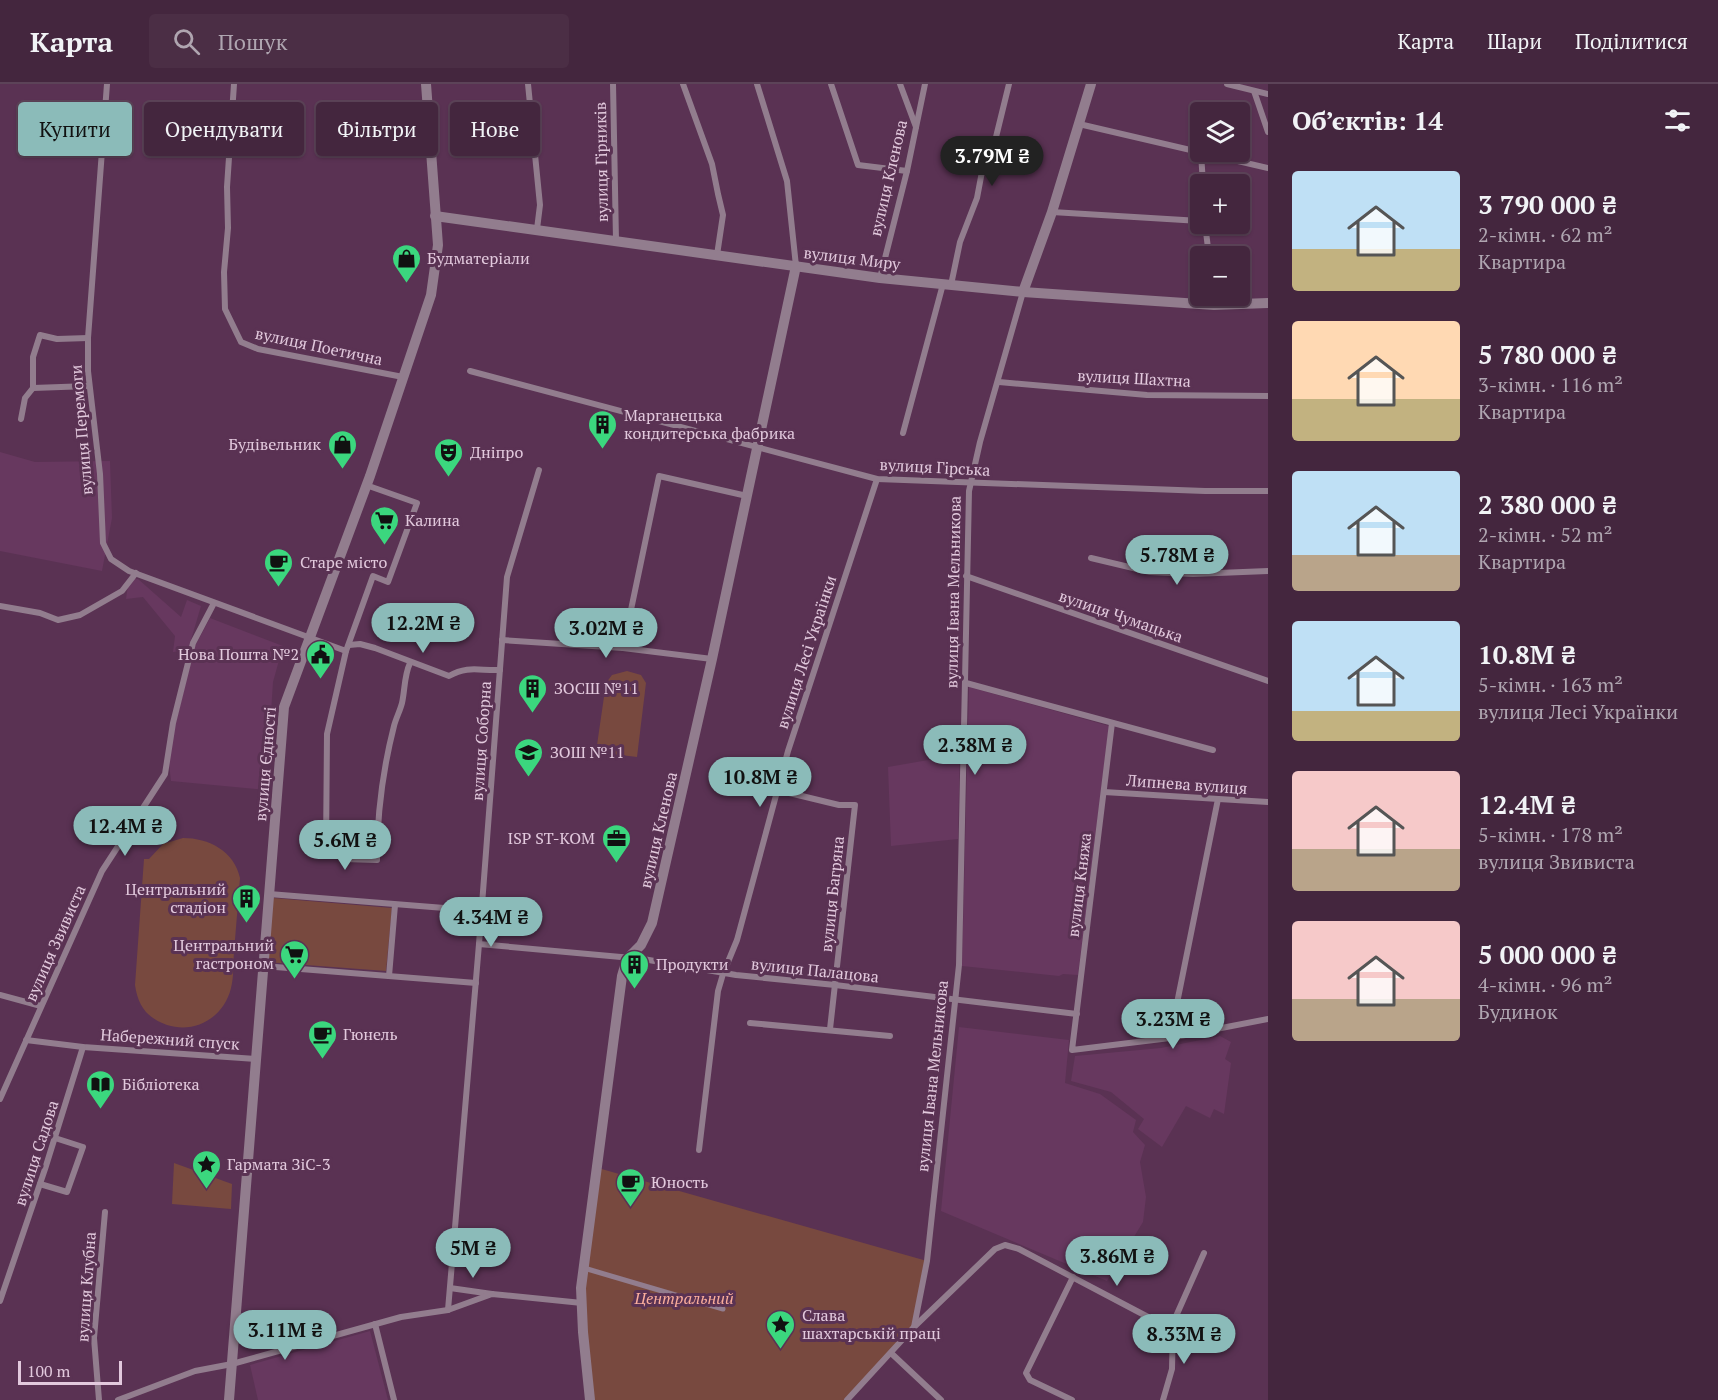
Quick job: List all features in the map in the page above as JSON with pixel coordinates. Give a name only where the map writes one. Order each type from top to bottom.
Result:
[{"type":"street","name":"вулиця Перемоги","points":[[107,84],[88,338],[89,386],[100,474],[103,543],[111,559],[136,573],[214,603],[347,648],[360,644],[375,648],[449,676],[458,670],[468,668],[500,670]]},
{"type":"street","name":"вулиця Поетична","points":[[234,84],[224,272],[225,309],[240,342],[258,349],[403,377]]},
{"type":"street","name":"вулиця Єдності","points":[[229,1400],[284,707],[366,485],[431,295],[438,245],[426,84]]},
{"type":"street","points":[[528,84],[540,206],[537,229]]},
{"type":"street","name":"вулиця Гірників","points":[[613,84],[616,240]]},
{"type":"street","points":[[683,84],[712,164],[723,215],[717,255]]},
{"type":"street","points":[[757,84],[787,181],[796,266]]},
{"type":"street","points":[[831,84],[858,165],[907,171]]},
{"type":"street","points":[[900,84],[916,128]]},
{"type":"street","name":"вулиця Кленова","points":[[880,278],[907,171],[925,84]]},
{"type":"street","points":[[903,433],[960,242],[979,192],[984,161],[996,137],[1009,84]]},
{"type":"street","name":"вулиця Івана Мельникова","points":[[914,1327],[927,1261],[959,965],[966,682],[967,509],[970,484],[1023,292],[1052,212],[1091,84]]},
{"type":"street","points":[[1227,84],[1268,94]]},
{"type":"street","points":[[1254,92],[1268,132]]},
{"type":"street","points":[[1079,124],[1190,150]]},
{"type":"street","points":[[1242,162],[1268,168]]},
{"type":"street","points":[[1052,212],[1190,220]]},
{"type":"street","name":"вулиця Миру","points":[[435,216],[880,278],[1023,292],[1190,299]]},
{"type":"street","name":"вулиця Кленова","points":[[590,1400],[581,1288],[622,976],[627,959],[641,945],[652,923],[712,659],[796,266]]},
{"type":"street","name":"вулиця Миру","points":[[1250,302],[1268,303]]},
{"type":"street","points":[[21,419],[25,398],[33,388],[33,357],[40,335],[57,339],[88,338]]},
{"type":"street","name":"вулиця Гірська","points":[[470,371],[877,479],[1205,492],[1268,490]]},
{"type":"street","name":"вулиця Шахтна","points":[[999,382],[1147,395],[1268,396]]},
{"type":"street","points":[[33,388],[89,386]]},
{"type":"street","name":"вулиця Соборна","points":[[448,1310],[482,911],[507,577],[539,470]]},
{"type":"street","points":[[623,648],[659,476],[747,496]]},
{"type":"street","name":"вулиця Лесі Українки","points":[[699,1150],[718,991],[737,940],[788,751],[877,479]]},
{"type":"street","points":[[366,485],[417,503],[388,582],[373,576],[347,648],[327,734],[326,850],[343,850],[344,859],[377,860],[377,832],[385,768],[410,663]]},
{"type":"street","points":[[1091,558],[1150,572],[1193,574],[1268,571]]},
{"type":"street","points":[[0,606],[40,613],[58,620],[80,615],[122,591],[136,573]]},
{"type":"street","name":"вулиця Чумацька","points":[[966,576],[1268,681]]},
{"type":"street","name":"вулиця Звивиста","points":[[0,1099],[102,872],[165,774],[173,723],[193,643],[214,603]]},
{"type":"street","points":[[502,640],[623,648],[712,659]]},
{"type":"street","points":[[966,682],[1213,750]]},
{"type":"street","name":"вулиця Княжа","points":[[1112,723],[1072,1050],[1170,1038]]},
{"type":"street","name":"вулиця Багряна","points":[[777,790],[839,805],[855,805],[830,1029]]},
{"type":"street","name":"Липнева вулиця","points":[[1104,792],[1268,802]]},
{"type":"street","points":[[1218,799],[1170,1038],[1268,1018]]},
{"type":"street","points":[[269,894],[482,911]]},
{"type":"street","points":[[389,976],[395,905]]},
{"type":"street","name":"вулиця Палацова","points":[[479,945],[643,959],[723,974],[1077,1014]]},
{"type":"street","points":[[263,966],[476,983]]},
{"type":"street","points":[[0,995],[41,1006]]},
{"type":"street","points":[[750,1023],[890,1036]]},
{"type":"street","name":"Набережний спуск","points":[[26,1040],[83,1047],[256,1059]]},
{"type":"street","name":"вулиця Садова","points":[[0,1301],[40,1185],[83,1047]]},
{"type":"street","points":[[40,1185],[67,1192],[83,1147],[55,1138]]},
{"type":"street","name":"вулиця Клубна","points":[[99,1400],[94,1338],[105,1212]]},
{"type":"street","points":[[847,1400],[914,1327],[995,1248],[1005,1245],[1019,1249],[1150,1318],[1173,1323]]},
{"type":"street","points":[[1163,1400],[1169,1386],[1172,1369],[1173,1323],[1204,1253]]},
{"type":"street","points":[[584,1268],[723,1309]]},
{"type":"street","points":[[1072,1400],[1030,1380],[1026,1373],[1073,1277]]},
{"type":"street","points":[[450,1288],[582,1303]]},
{"type":"street","points":[[118,1400],[195,1371],[232,1364],[401,1317],[448,1310],[492,1294]]},
{"type":"street","points":[[375,1324],[394,1400]]},
{"type":"street","points":[[891,1353],[941,1400]]},
{"type":"shaded area","points":[[0,452],[35,462],[110,461],[112,518],[102,571],[0,551]]},
{"type":"shaded area","points":[[129,578],[138,579],[181,617],[187,600],[201,606],[188,650],[173,652],[175,636],[143,597],[126,599]]},
{"type":"shaded area","points":[[210,618],[283,646],[273,682],[266,790],[171,781],[168,755],[194,648]]},
{"type":"shaded area","points":[[969,687],[1109,726],[1078,975],[1059,976],[962,966]]},
{"type":"shaded area","points":[[960,746],[958,839],[891,846],[888,767],[934,759],[936,747]]},
{"type":"shaded area","points":[[959,1027],[1069,1040],[1065,1083],[1100,1094],[1136,1120],[1133,1132],[1145,1145],[1140,1162],[1146,1197],[1143,1222],[1107,1281],[941,1211]]},
{"type":"shaded area","points":[[1220,1036],[1231,1042],[1225,1059],[1231,1063],[1224,1114],[1214,1109],[1210,1118],[1186,1106],[1162,1147],[1138,1129],[1144,1119],[1111,1092],[1071,1081],[1075,1056],[1161,1048]]},
{"type":"shaded area","points":[[370,1331],[388,1400],[258,1400],[250,1365]]},
{"type":"green space","points":[[627,671],[641,675],[646,683],[637,757],[596,752],[606,683],[612,675]]},
{"type":"green space","points":[[183,838],[202,840],[219,848],[232,860],[240,878],[233,979],[227,998],[222,1007],[207,1021],[198,1025],[178,1027],[167,1025],[149,1015],[138,999],[135,985],[144,859],[149,859],[163,844]]},
{"type":"green space","points":[[273,898],[392,908],[386,971],[266,962]]},
{"type":"green space","points":[[174,1163],[232,1184],[231,1209],[172,1204]]},
{"type":"green space","name":"Центральний","points":[[598,1168],[927,1261],[914,1327],[847,1400],[590,1400],[581,1288]]},
{"type":"place","name":"Будматеріали","points":[[406,284]]},
{"type":"place","name":"Марганецька кондитерська фабрика","points":[[603,450]]},
{"type":"place","name":"Будівельник","points":[[342,470]]},
{"type":"place","name":"Дніпро","points":[[449,478]]},
{"type":"place","name":"Калина","points":[[384,546]]},
{"type":"place","name":"Старе місто","points":[[279,588]]},
{"type":"place","name":"Нова Пошта №2","points":[[320,680]]},
{"type":"place","name":"ЗОСШ №11","points":[[533,714]]},
{"type":"place","name":"ЗОШ №11","points":[[529,778]]},
{"type":"place","name":"ISP ST-KOM","points":[[616,864]]},
{"type":"place","name":"Центральний стадіон","points":[[247,924]]},
{"type":"place","name":"Центральний гастроном","points":[[295,980]]},
{"type":"place","name":"Продукти","points":[[635,990]]},
{"type":"place","name":"Гюнель","points":[[322,1060]]},
{"type":"place","name":"Бібліотека","points":[[101,1110]]},
{"type":"place","name":"Гармата ЗіС-3","points":[[206,1190]]},
{"type":"place","name":"Юность","points":[[630,1208]]},
{"type":"place","name":"Слава шахтарській праці","points":[[781,1350]]}]
